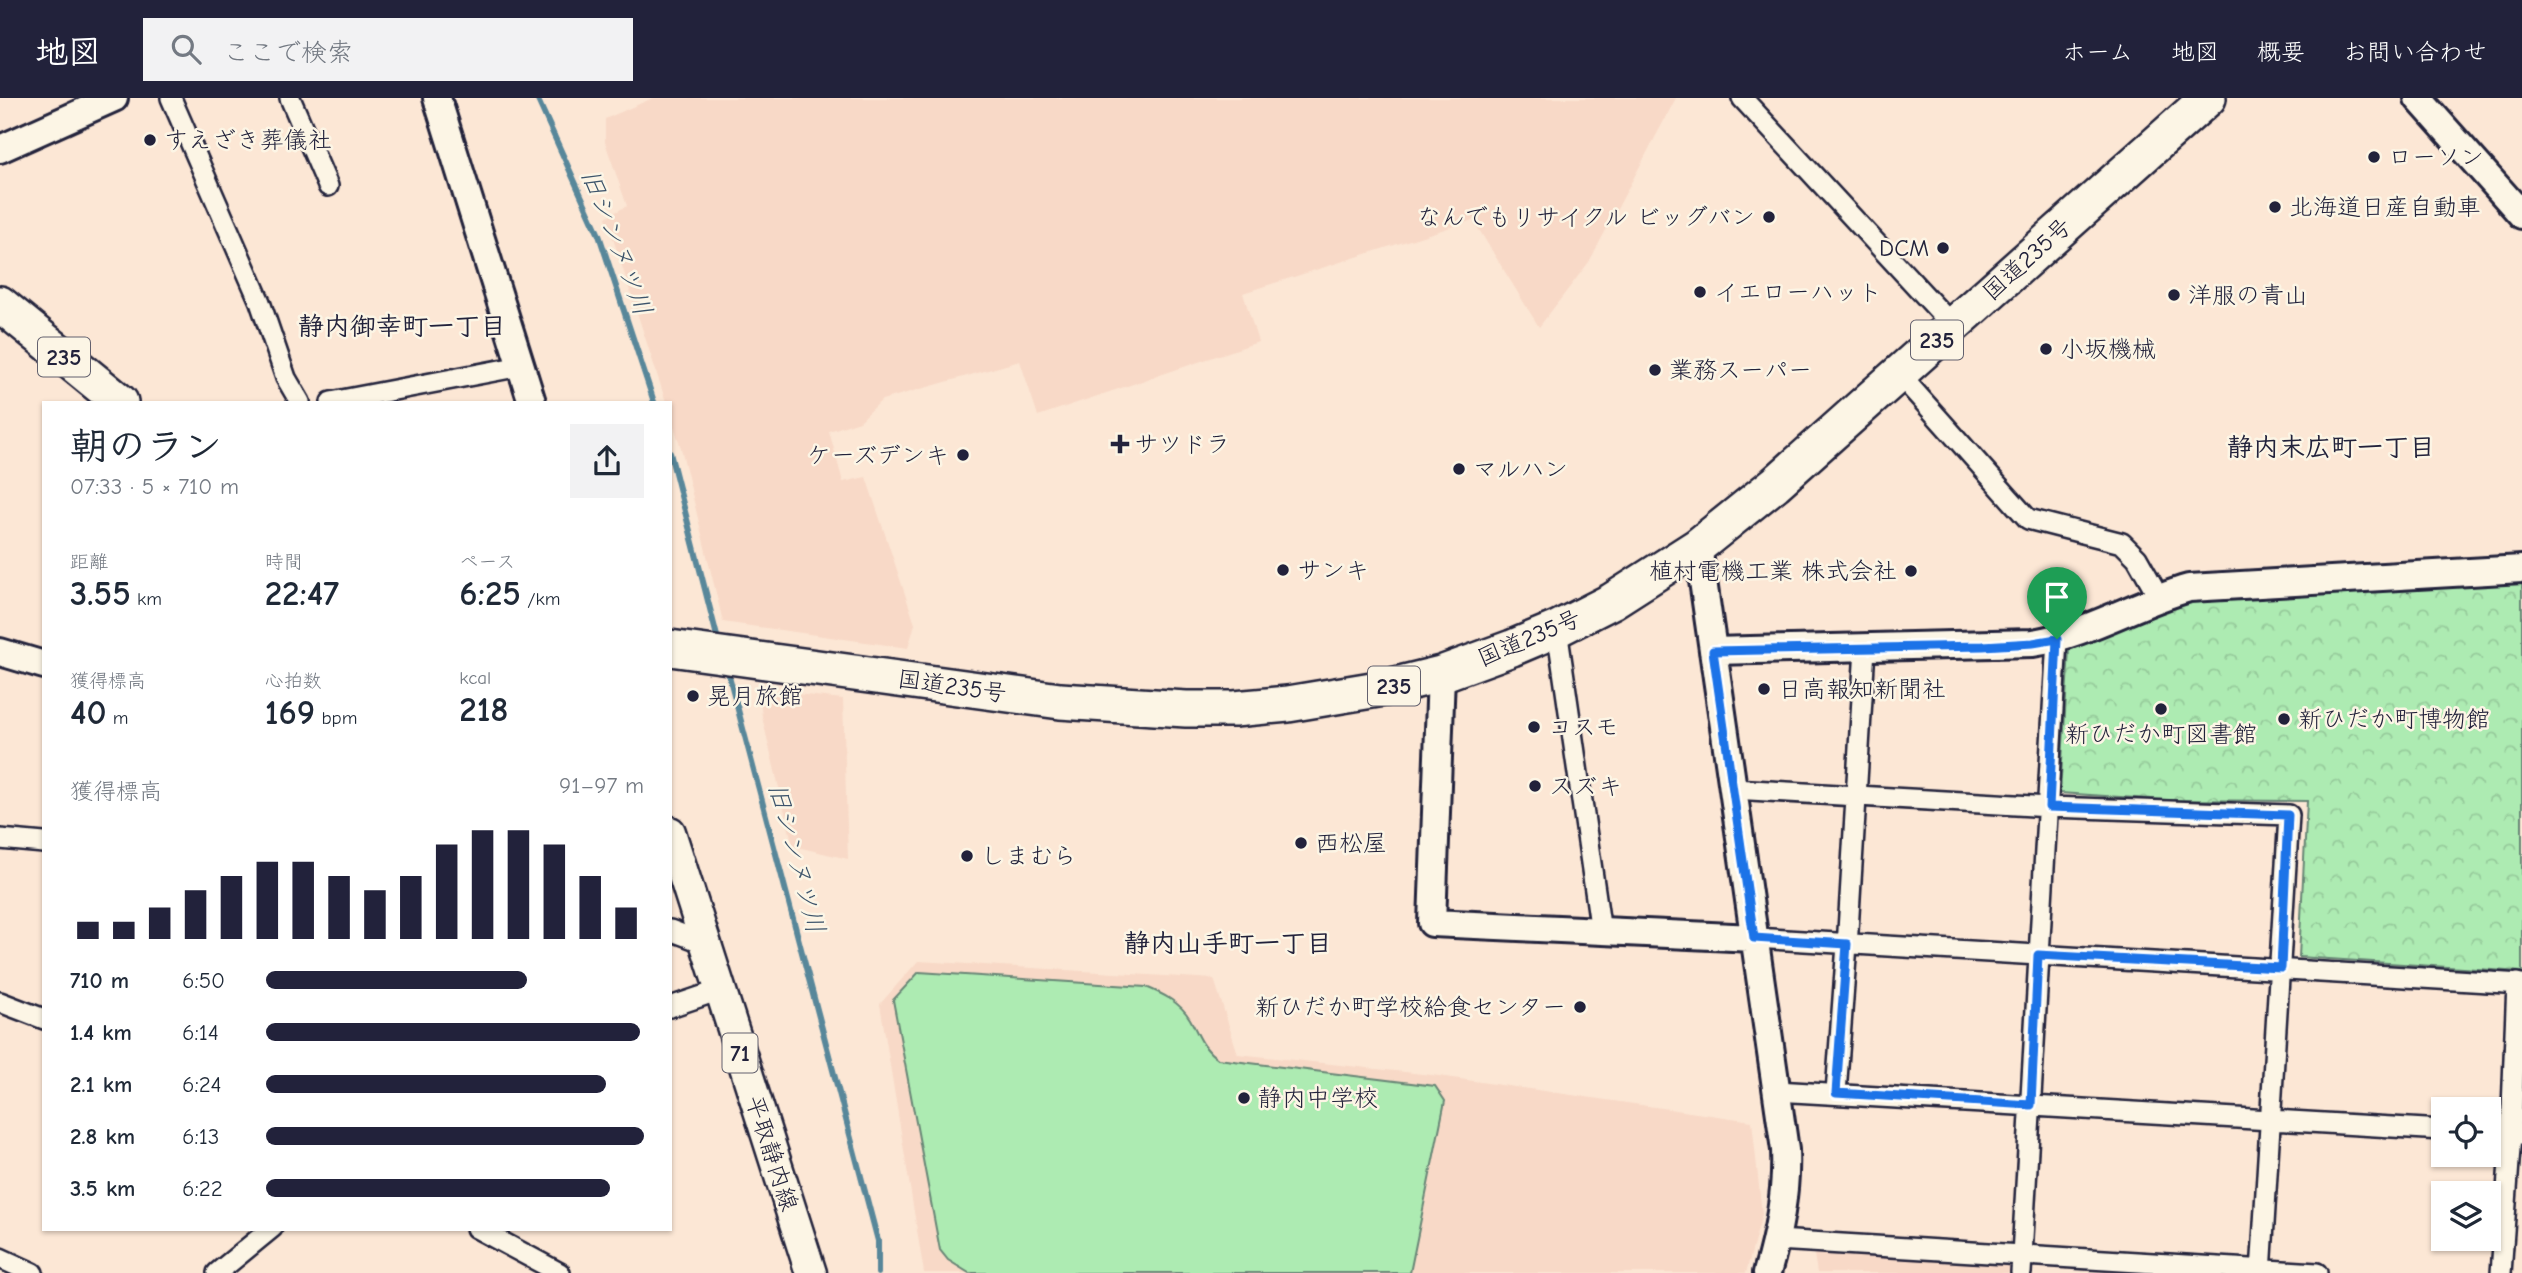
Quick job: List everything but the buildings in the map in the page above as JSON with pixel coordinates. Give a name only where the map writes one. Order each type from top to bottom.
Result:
[{"type":"highway","name":"国道235号","points":[[672,648],[1060,701],[1186,709],[1234,709],[1311,701],[1384,688],[1441,674],[1557,629],[1612,601],[1698,546],[1775,484],[2208,98]]},
{"type":"highway","name":"235","points":[[0,304],[119,401]]},
{"type":"main road","name":"平取静内線","points":[[672,838],[811,1273]]},
{"type":"street","points":[[0,149],[114,98]]},
{"type":"street","points":[[171,98],[260,302],[286,378],[299,401]]},
{"type":"street","points":[[290,98],[328,186]]},
{"type":"street","points":[[437,98],[532,401]]},
{"type":"street","points":[[1742,98],[1953,326]]},
{"type":"street","points":[[2418,98],[2522,215]]},
{"type":"street","points":[[336,401],[521,366]]},
{"type":"street","points":[[1899,374],[2028,519],[2122,543],[2137,558],[2159,597]]},
{"type":"street","points":[[1698,546],[1785,1150],[1786,1175],[1777,1240],[1767,1273]]},
{"type":"street","points":[[1713,651],[2033,643],[2057,639],[2159,597],[2189,588],[2522,569]]},
{"type":"street","points":[[1557,629],[1601,932]]},
{"type":"street","points":[[2021,1264],[2057,639]]},
{"type":"street","points":[[1836,1093],[1857,796],[1864,648]]},
{"type":"street","points":[[0,652],[42,664]]},
{"type":"street","points":[[1441,674],[1432,922],[2281,968],[2519,984],[2516,1134],[2501,1273]]},
{"type":"street","points":[[1732,789],[2049,807],[2288,815],[2261,1271]]},
{"type":"street","points":[[0,839],[42,843]]},
{"type":"street","points":[[672,931],[706,944]]},
{"type":"street","points":[[672,1006],[720,990]]},
{"type":"street","points":[[0,1002],[42,1018]]},
{"type":"street","points":[[1776,1091],[2431,1129]]},
{"type":"street","points":[[223,1272],[269,1231]]},
{"type":"street","points":[[482,1231],[559,1273]]},
{"type":"street","points":[[1777,1240],[2021,1264],[2316,1273]]},
{"type":"street","points":[[0,1258],[33,1273]]},
{"type":"shaded area","points":[[653,98],[1676,98],[1589,262],[1539,327],[1473,220],[1243,293],[1258,342],[1038,416],[1020,361],[882,400],[860,421],[829,431],[843,482],[866,477],[915,624],[908,648],[723,622],[672,420],[672,401],[666,401],[606,217],[627,206],[605,142],[605,119]]},
{"type":"shaded area","points":[[759,690],[843,699],[848,859],[793,846],[762,717]]},
{"type":"shaded area","name":"静内中学校","points":[[918,961],[1214,979],[1238,1054],[1432,1075],[1752,1121],[1762,1214],[1746,1273],[924,1273],[880,1004]]},
{"type":"shaded area","points":[[1813,1248],[2014,1261],[2013,1273],[1817,1273]]},
{"type":"green space","points":[[2522,581],[2522,972],[2299,957],[2307,801],[2166,800],[2060,793],[2069,650],[2193,600]]},
{"type":"green space","name":"静内中学校","points":[[919,972],[1146,987],[1181,1008],[1204,1046],[1218,1059],[1435,1086],[1445,1101],[1410,1273],[969,1273],[948,1260],[940,1250],[893,1000]]},
{"type":"waterway","name":"旧シンヌツ川","points":[[537,98],[599,235],[654,401]]},
{"type":"waterway","name":"旧シンヌツ川","points":[[672,461],[719,644]]},
{"type":"waterway","name":"旧シンヌツ川","points":[[727,668],[878,1241],[878,1273]]},
{"type":"place","name":"すえざき葬儀社","points":[[150,140]]},
{"type":"place","name":"ローソン","points":[[2374,157]]},
{"type":"place","name":"北海道日産自動車","points":[[2275,207]]},
{"type":"place","name":"なんでもリサイクル ビッグバン","points":[[1769,217]]},
{"type":"place","name":"DCM","points":[[1943,248]]},
{"type":"place","name":"イエローハット","points":[[1700,292]]},
{"type":"place","name":"洋服の青山","points":[[2174,295]]},
{"type":"place","name":"小坂機械","points":[[2046,349]]},
{"type":"place","name":"業務スーパー","points":[[1655,370]]},
{"type":"place","name":"サツドラ","points":[[1120,444]]},
{"type":"place","name":"ケーズデンキ","points":[[963,455]]},
{"type":"place","name":"マルハン","points":[[1459,469]]},
{"type":"place","name":"サンキ","points":[[1283,570]]},
{"type":"place","name":"植村電機工業 株式会社","points":[[1911,571]]},
{"type":"place","name":"日高報知新聞社","points":[[1764,689]]},
{"type":"place","name":"晃月旅館","points":[[693,696]]},
{"type":"place","name":"新ひだか町図書館","points":[[2161,709]]},
{"type":"place","name":"新ひだか町博物館","points":[[2284,719]]},
{"type":"place","name":"コスモ","points":[[1534,727]]},
{"type":"place","name":"スズキ","points":[[1535,786]]},
{"type":"place","name":"西松屋","points":[[1301,843]]},
{"type":"place","name":"しまむら","points":[[967,856]]},
{"type":"place","name":"新ひだか町学校給食センター","points":[[1580,1007]]},
{"type":"place","name":"静内中学校","points":[[1244,1098]]},
{"type":"district","name":"静内御幸町一丁目","points":[[402,326]]},
{"type":"district","name":"静内末広町一丁目","points":[[2331,447]]},
{"type":"district","name":"静内山手町一丁目","points":[[1228,943]]},
{"type":"route","points":[[2057,639],[2049,807],[2288,815],[2281,968],[2038,955],[2031,1105],[1836,1093],[1847,944],[1754,938],[1713,651],[1983,646],[2057,639]]}]
